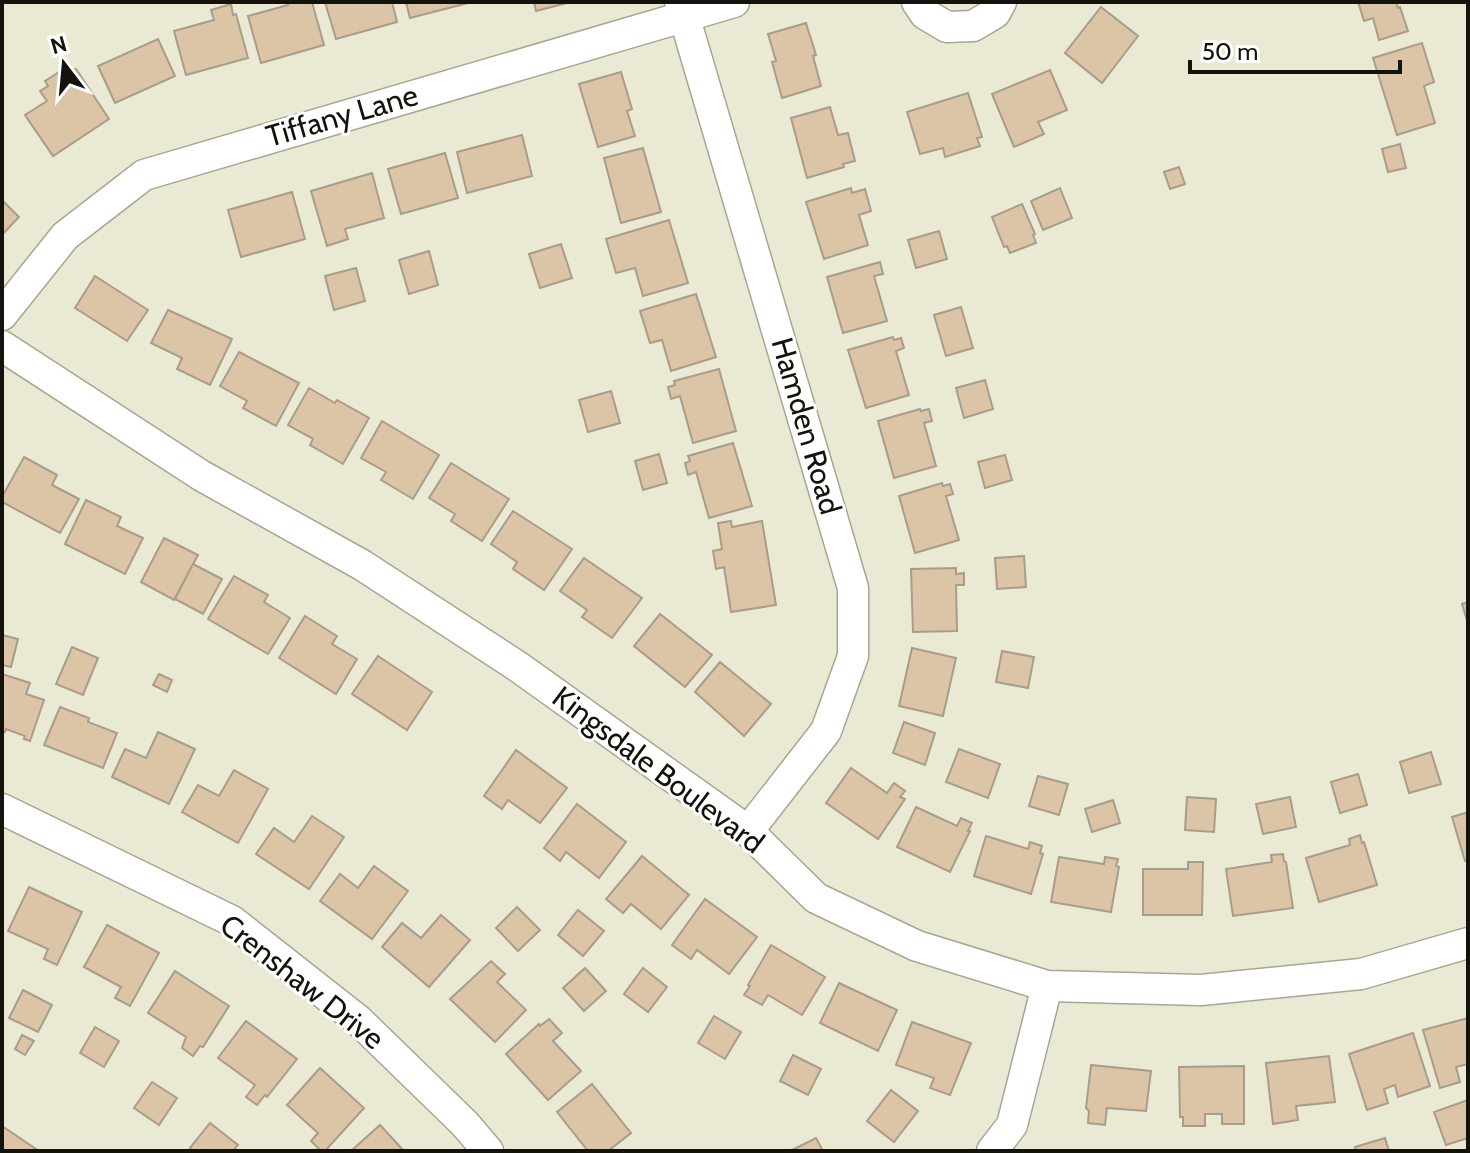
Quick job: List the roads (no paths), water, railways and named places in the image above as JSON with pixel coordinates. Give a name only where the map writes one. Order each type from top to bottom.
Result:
[{"type":"street","name":"Tiffany Lane","points":[[2,315],[65,236],[144,175],[682,9],[734,2]]},
{"type":"street","points":[[917,2],[925,14],[947,27],[973,26],[995,13],[1001,2]]},
{"type":"street","name":"Hamden Road","points":[[682,9],[853,588],[853,656],[826,731],[748,831]]},
{"type":"street","name":"Kingsdale Boulevard","points":[[2,346],[202,476],[362,565],[504,657],[748,831],[816,898],[917,946],[1047,986],[1201,990],[1361,974],[1468,943]]},
{"type":"street","name":"Crenshaw Drive","points":[[2,809],[232,921],[358,1020],[465,1124],[488,1151]]},
{"type":"street","points":[[992,1151],[1012,1125],[1047,986]]}]
